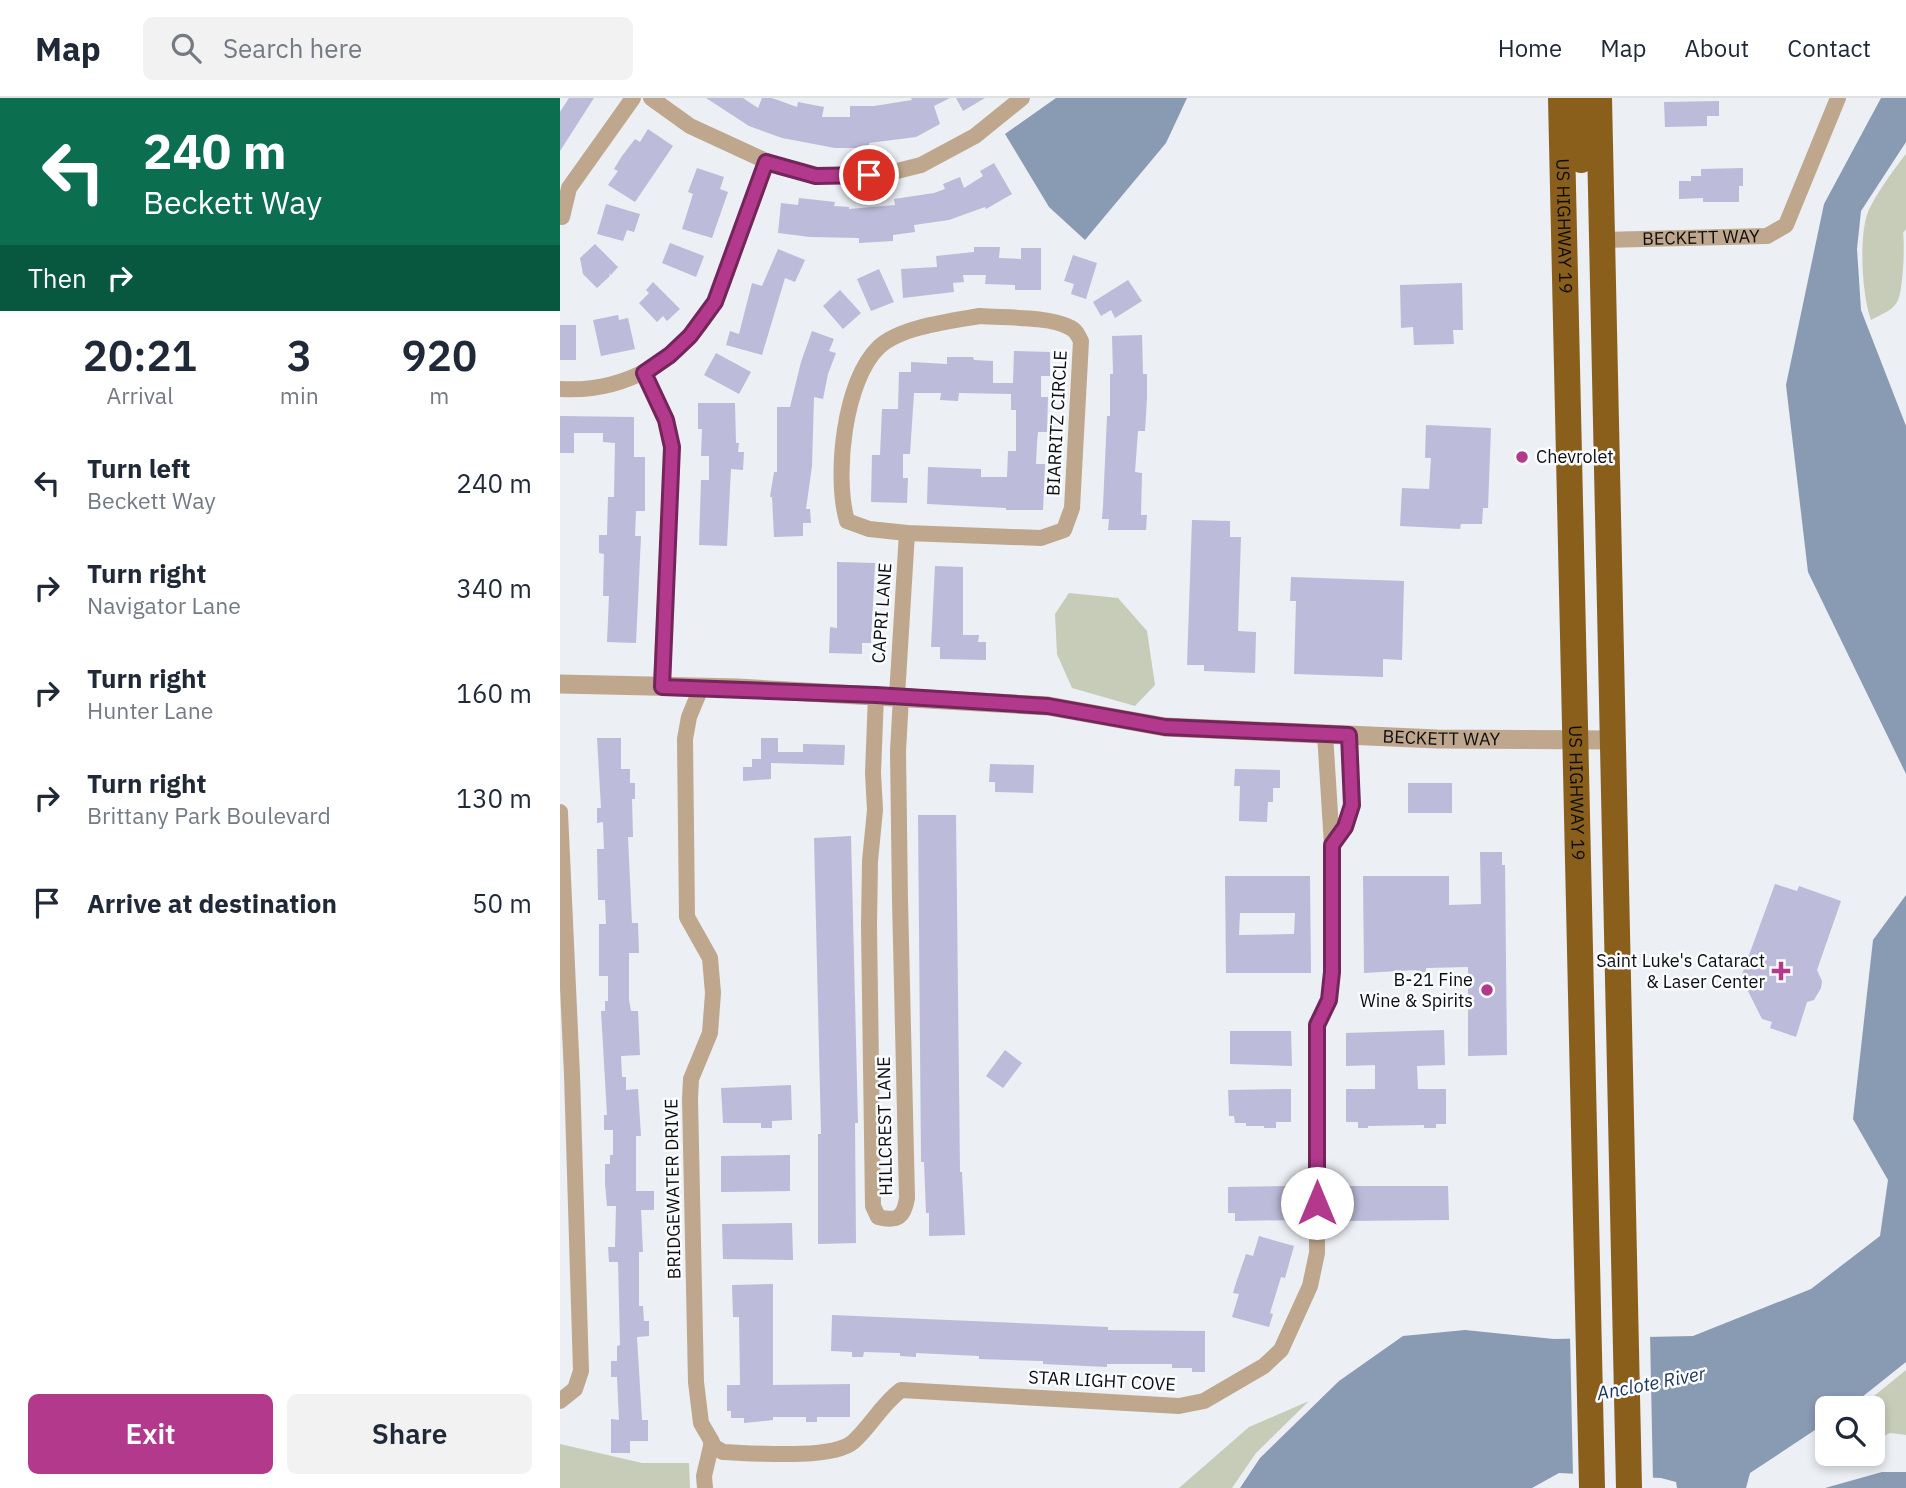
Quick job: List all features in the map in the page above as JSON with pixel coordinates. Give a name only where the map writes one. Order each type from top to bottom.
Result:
[{"type":"highway","name":"US HIGHWAY 19","points":[[1561,98],[1592,1488]]},
{"type":"highway","points":[[1580,98],[1583,215],[1590,229],[1601,240]]},
{"type":"highway","name":"US HIGHWAY 19","points":[[1598,98],[1629,1488]]},
{"type":"street","points":[[562,217],[569,188],[633,98]]},
{"type":"street","points":[[652,98],[690,126],[766,162],[816,176],[885,174],[921,165],[975,136],[1023,98]]},
{"type":"street","name":"BECKETT WAY","points":[[1601,240],[1768,236],[1786,225],[1838,98]]},
{"type":"street","points":[[560,389],[606,386],[644,373],[670,355],[690,336],[715,302],[766,162]]},
{"type":"street","name":"BIARRITZ CIRCLE","points":[[980,316],[1049,321],[1077,332],[1081,341],[1076,447],[1072,508],[1065,530],[1041,538],[907,533],[869,530],[847,521],[842,503],[841,471],[849,409],[867,362],[880,345],[916,328],[980,316]]},
{"type":"street","points":[[644,373],[666,420],[672,447],[662,687]]},
{"type":"street","name":"CAPRI LANE","points":[[899,696],[907,533]]},
{"type":"street","name":"BECKETT WAY","points":[[560,684],[899,696],[1048,706],[1165,727],[1349,735],[1612,740]]},
{"type":"street","name":"BRIDGEWATER DRIVE","points":[[701,688],[685,733],[687,917],[710,958],[713,993],[710,1032],[691,1079],[690,1099],[696,1382],[701,1423],[712,1442],[711,1445]]},
{"type":"street","name":"HILLCREST LANE","points":[[876,695],[873,773],[875,810],[870,861],[869,926],[873,1206],[878,1217],[889,1220],[898,1218],[905,1210],[907,1198],[900,900],[899,696]]},
{"type":"street","name":"STAR LIGHT COVE","points":[[711,1445],[723,1452],[825,1453],[851,1444],[886,1401],[901,1390],[1179,1406],[1204,1401],[1264,1366],[1280,1350],[1310,1286],[1317,1253],[1317,1025],[1329,1000],[1332,972],[1332,845],[1325,734]]},
{"type":"street","name":"STAR LIGHT COVE","points":[[1332,845],[1345,827],[1352,805],[1349,735]]},
{"type":"street","points":[[560,812],[573,1089],[581,1371],[575,1389],[561,1401]]},
{"type":"street","points":[[705,1488],[704,1476],[711,1445]]},
{"type":"green space","points":[[1906,154],[1906,229],[1903,233],[1900,295],[1893,307],[1871,320],[1865,297],[1863,268],[1863,239],[1867,215],[1873,201]]},
{"type":"green space","points":[[1069,593],[1118,598],[1147,631],[1155,685],[1135,706],[1072,688],[1057,654],[1055,614]]},
{"type":"green space","points":[[1906,1370],[1906,1435],[1890,1433],[1885,1436],[1885,1396],[1874,1396]]},
{"type":"green space","points":[[1309,1401],[1256,1453],[1232,1488],[1179,1488],[1249,1427]]},
{"type":"green space","points":[[560,1444],[642,1463],[689,1463],[690,1488],[560,1488]]},
{"type":"water","points":[[1056,98],[1187,98],[1166,143],[1085,240],[1049,207],[1005,134]]},
{"type":"water","points":[[1881,98],[1906,98],[1906,142],[1861,211],[1857,249],[1861,310],[1906,426],[1906,774],[1808,572],[1786,385],[1824,204]]},
{"type":"water","name":"Anclote River","points":[[1906,895],[1906,1362],[1863,1396],[1815,1396],[1815,1430],[1750,1473],[1746,1488],[1677,1488],[1676,1482],[1661,1478],[1559,1473],[1532,1488],[1240,1488],[1260,1458],[1339,1381],[1403,1336],[1465,1330],[1554,1339],[1693,1336],[1811,1289],[1880,1236],[1888,1180],[1853,1119],[1873,940]]},
{"type":"water","points":[[1882,1472],[1906,1472],[1906,1488],[1825,1488]]},
{"type":"pier","points":[[1650,1333],[1653,1481],[1573,1477],[1570,1335]]},
{"type":"building","points":[[569,98],[594,98],[560,151],[560,112]]},
{"type":"building","points":[[706,98],[743,98],[758,108],[762,98],[772,98],[797,107],[798,102],[824,107],[822,117],[850,117],[850,106],[874,106],[912,100],[911,98],[950,98],[934,106],[940,124],[916,137],[869,143],[869,148],[835,148],[782,138],[749,126]]},
{"type":"building","points":[[956,98],[985,98],[963,111]]},
{"type":"building","points":[[1719,101],[1719,116],[1707,116],[1707,126],[1665,127],[1664,102]]},
{"type":"building","points":[[648,129],[673,146],[635,202],[608,185],[618,171],[614,169],[622,156],[635,139],[640,142]]},
{"type":"building","points":[[994,163],[1012,194],[986,209],[985,207],[949,220],[914,225],[915,232],[893,235],[893,241],[859,243],[859,238],[778,233],[781,203],[798,205],[799,198],[835,202],[834,206],[849,209],[895,205],[894,199],[934,193],[945,189],[943,184],[960,177],[964,188],[983,176],[980,171]]},
{"type":"building","points":[[697,168],[724,177],[720,189],[728,192],[712,238],[682,229],[693,194],[688,192]]},
{"type":"building","points":[[1743,168],[1743,186],[1739,186],[1739,202],[1703,202],[1703,198],[1679,199],[1679,181],[1691,181],[1691,176],[1701,176],[1701,169]]},
{"type":"building","points":[[606,204],[640,214],[634,232],[627,230],[623,241],[597,234]]},
{"type":"building","points":[[670,243],[704,256],[696,277],[662,263]]},
{"type":"building","points":[[595,244],[618,267],[611,275],[609,273],[610,276],[597,288],[583,274],[580,258]]},
{"type":"building","points":[[974,247],[1000,247],[999,258],[1021,259],[1021,248],[1041,248],[1041,290],[1015,290],[1015,285],[985,284],[986,275],[963,275],[964,282],[953,283],[954,292],[903,298],[901,269],[937,267],[936,256],[974,252]]},
{"type":"building","points":[[778,249],[805,260],[795,282],[785,278],[762,355],[726,345],[730,331],[739,334],[752,283],[762,286]]},
{"type":"building","points":[[1073,255],[1097,263],[1086,299],[1071,294],[1074,284],[1064,281]]},
{"type":"building","points":[[879,269],[894,302],[871,311],[857,279]]},
{"type":"building","points":[[1128,280],[1142,301],[1115,318],[1111,310],[1101,316],[1093,302]]},
{"type":"building","points":[[653,282],[680,309],[667,321],[663,316],[657,322],[639,303],[649,293],[646,290]]},
{"type":"building","points":[[1462,283],[1463,330],[1453,330],[1454,344],[1414,345],[1413,327],[1401,328],[1400,285]]},
{"type":"building","points":[[840,290],[861,313],[843,329],[823,306]]},
{"type":"building","points":[[618,315],[619,320],[628,318],[635,349],[601,356],[593,320]]},
{"type":"building","points":[[560,325],[576,325],[576,360],[560,360]]},
{"type":"building","points":[[812,331],[834,339],[829,351],[836,353],[823,399],[814,397],[812,466],[806,509],[810,509],[811,523],[803,523],[803,536],[774,537],[770,497],[774,472],[777,472],[777,407],[790,407]]},
{"type":"building","points":[[1142,335],[1147,398],[1145,431],[1138,431],[1135,472],[1142,473],[1141,515],[1147,515],[1146,530],[1108,530],[1109,519],[1102,519],[1107,416],[1110,416],[1110,374],[1113,374],[1112,336]]},
{"type":"building","points":[[1014,351],[1050,352],[1050,376],[1041,376],[1041,397],[1048,397],[1047,432],[1038,432],[1036,464],[1045,464],[1043,510],[927,504],[928,467],[981,469],[981,477],[1007,477],[1008,451],[1016,451],[1016,410],[1011,410],[1011,394],[959,393],[958,401],[940,400],[941,393],[914,393],[910,454],[903,454],[903,478],[908,478],[907,503],[871,502],[872,455],[880,455],[882,409],[898,409],[899,372],[911,372],[911,362],[947,364],[947,357],[973,357],[974,360],[993,361],[993,383],[1013,383]]},
{"type":"building","points":[[716,353],[751,372],[739,394],[704,375]]},
{"type":"building","points":[[698,403],[735,403],[736,443],[739,443],[738,452],[744,452],[743,470],[731,469],[727,546],[699,545],[701,480],[709,480],[709,456],[701,456],[702,429],[698,429]]},
{"type":"building","points":[[560,416],[634,417],[634,457],[645,457],[645,511],[636,511],[635,536],[641,536],[636,643],[607,642],[609,596],[603,596],[604,554],[599,553],[599,535],[607,535],[608,497],[614,497],[615,443],[603,442],[603,433],[574,433],[574,453],[560,453]]},
{"type":"building","points":[[1426,425],[1491,428],[1488,508],[1483,508],[1482,524],[1461,524],[1460,529],[1400,526],[1402,488],[1429,489],[1431,458],[1425,458]]},
{"type":"building","points":[[1192,520],[1230,521],[1230,537],[1241,537],[1238,631],[1256,632],[1255,673],[1204,671],[1204,665],[1187,665]]},
{"type":"building","points":[[837,562],[875,563],[871,643],[862,643],[862,654],[829,653],[830,627],[837,628]]},
{"type":"building","points":[[935,566],[963,567],[963,635],[979,635],[978,642],[986,642],[986,660],[940,659],[940,647],[931,647]]},
{"type":"building","points":[[1291,577],[1404,581],[1402,660],[1383,659],[1383,677],[1294,674],[1296,601],[1290,601]]},
{"type":"building","points":[[597,738],[621,738],[621,769],[630,769],[630,783],[635,783],[635,799],[632,799],[633,837],[628,837],[632,923],[638,923],[639,953],[629,953],[629,1000],[631,1011],[638,1011],[640,1055],[621,1056],[626,1090],[638,1089],[641,1136],[636,1136],[636,1191],[654,1191],[654,1210],[641,1210],[643,1252],[639,1252],[639,1306],[643,1306],[644,1321],[649,1321],[649,1336],[637,1337],[642,1420],[648,1420],[648,1441],[630,1441],[630,1453],[611,1453],[611,1419],[619,1420],[617,1377],[611,1377],[611,1361],[617,1361],[617,1346],[620,1345],[618,1262],[609,1262],[608,1247],[615,1247],[616,1206],[607,1206],[605,1184],[605,1164],[610,1164],[610,1155],[613,1155],[613,1130],[604,1130],[604,1115],[607,1115],[601,1011],[605,1011],[605,1001],[608,1001],[608,976],[599,976],[599,924],[606,924],[605,900],[598,900],[597,849],[604,849],[603,822],[597,823],[597,808],[601,808]]},
{"type":"building","points":[[761,738],[778,738],[778,752],[803,752],[803,744],[845,745],[844,765],[771,763],[771,779],[743,781],[743,767],[752,767],[752,759],[761,759]]},
{"type":"building","points":[[990,764],[1034,765],[1033,793],[995,792],[995,782],[989,782]]},
{"type":"building","points":[[1235,769],[1280,770],[1280,788],[1273,788],[1273,802],[1268,802],[1267,822],[1239,821],[1240,786],[1234,786]]},
{"type":"building","points":[[1408,783],[1452,783],[1452,813],[1408,813]]},
{"type":"building","points":[[918,815],[956,815],[960,1172],[965,1235],[929,1236],[929,1213],[926,1213],[924,1162],[921,1162]]},
{"type":"building","points":[[851,836],[858,1123],[855,1123],[856,1243],[818,1244],[818,1134],[821,1134],[814,838]]},
{"type":"building","points":[[1480,852],[1502,852],[1502,865],[1505,865],[1507,1055],[1468,1056],[1468,967],[1426,968],[1426,972],[1416,973],[1416,970],[1364,973],[1363,876],[1449,876],[1449,905],[1481,904]]},
{"type":"building","points":[[1225,876],[1310,876],[1311,973],[1226,973]],"holes":[[[1240,913],[1295,913],[1294,934],[1239,935]]]},
{"type":"building","points":[[1775,884],[1797,891],[1799,886],[1841,901],[1817,970],[1822,981],[1821,988],[1814,1000],[1807,1002],[1796,1037],[1770,1028],[1772,1022],[1762,1019],[1741,977]]},
{"type":"building","points":[[1444,1030],[1445,1065],[1417,1066],[1418,1089],[1446,1089],[1446,1124],[1436,1124],[1436,1128],[1424,1128],[1424,1125],[1358,1128],[1358,1122],[1346,1122],[1346,1089],[1375,1089],[1375,1065],[1346,1066],[1346,1033]]},
{"type":"building","points":[[1230,1031],[1291,1031],[1292,1066],[1230,1064]]},
{"type":"building","points":[[1005,1050],[1022,1063],[1003,1088],[986,1076]]},
{"type":"building","points":[[791,1085],[792,1120],[772,1121],[772,1128],[761,1128],[761,1123],[723,1123],[721,1088]]},
{"type":"building","points":[[1291,1089],[1291,1122],[1276,1122],[1276,1128],[1264,1128],[1235,1123],[1234,1116],[1229,1116],[1228,1090]]},
{"type":"building","points":[[790,1155],[790,1191],[721,1192],[721,1156]]},
{"type":"building","points":[[1292,1186],[1292,1220],[1235,1221],[1235,1213],[1228,1213],[1228,1187]]},
{"type":"building","points":[[1346,1186],[1448,1186],[1449,1220],[1346,1221]]},
{"type":"building","points":[[792,1223],[793,1260],[723,1259],[722,1224]]},
{"type":"building","points":[[1259,1236],[1294,1246],[1285,1278],[1281,1277],[1270,1313],[1273,1314],[1269,1327],[1232,1317],[1239,1294],[1233,1293],[1236,1283],[1246,1254],[1253,1256]]},
{"type":"building","points":[[773,1284],[773,1385],[850,1384],[850,1417],[817,1417],[817,1422],[806,1422],[806,1417],[773,1417],[773,1420],[744,1423],[744,1418],[731,1418],[731,1411],[727,1411],[727,1385],[740,1385],[739,1317],[733,1317],[732,1285]]},
{"type":"building","points":[[832,1315],[1108,1327],[1108,1330],[1205,1331],[1205,1372],[1192,1372],[1192,1368],[1172,1368],[1172,1364],[1107,1364],[1107,1367],[916,1353],[916,1357],[900,1356],[900,1353],[864,1352],[863,1357],[852,1357],[852,1352],[831,1351]]},
{"type":"place","name":"Chevrolet","points":[[1522,457]]},
{"type":"place","name":"Saint Luke's Cataract & Laser Center","points":[[1781,971]]},
{"type":"place","name":"B-21 Fine Wine & Spirits","points":[[1487,990]]},
{"type":"route","points":[[869,175],[816,176],[766,162],[715,302],[690,336],[670,355],[644,373],[666,420],[672,447],[662,687],[738,688],[1048,706],[1165,727],[1349,735],[1352,805],[1345,827],[1332,845],[1332,972],[1329,1000],[1317,1025],[1317,1203]]}]
